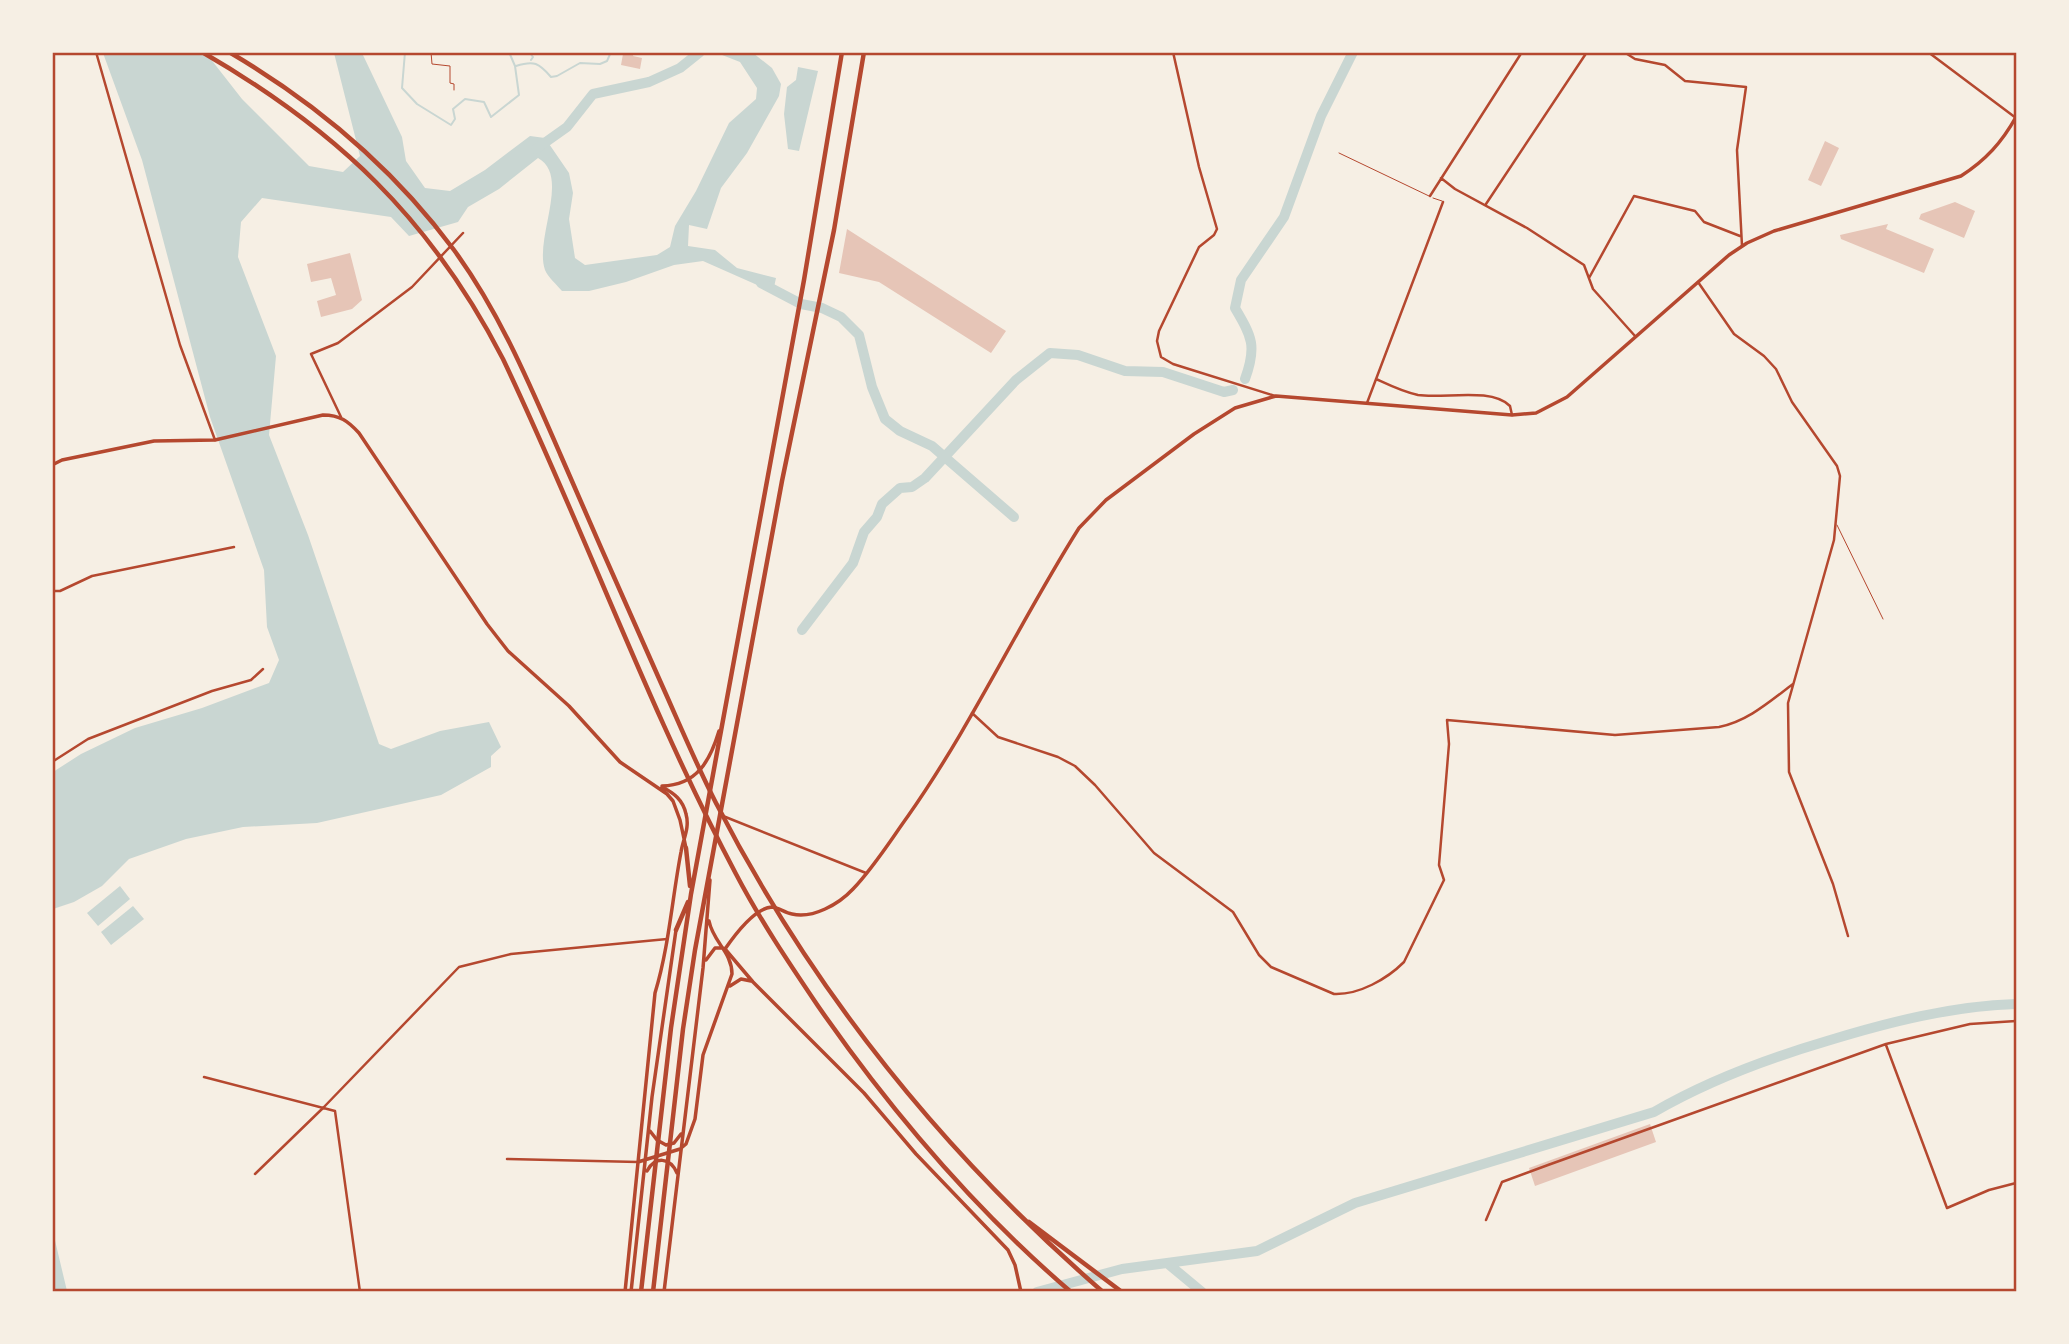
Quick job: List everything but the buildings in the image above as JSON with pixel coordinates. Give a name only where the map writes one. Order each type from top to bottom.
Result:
[{"type":"highway","points":[[201,52],[295,111],[349,155],[436,249],[475,306],[519,393],[698,799],[738,877],[792,967],[901,1119],[974,1200],[1071,1292]]},
{"type":"highway","points":[[229,52],[311,106],[366,151],[436,226],[472,276],[510,342],[716,804],[788,929],[872,1050],[909,1097],[1014,1211],[1101,1289]]},
{"type":"highway","points":[[641,1292],[671,1028],[691,894],[804,280],[842,52]]},
{"type":"highway","points":[[653,1292],[683,1029],[711,862],[782,481],[817,317],[864,52]]},
{"type":"highway","points":[[676,930],[691,894],[686,848]]},
{"type":"highway","points":[[1014,1211],[1122,1292]]},
{"type":"main road","points":[[725,949],[748,920],[763,911],[772,907],[800,916],[819,911],[851,891],[937,774],[1067,548],[1088,517],[1124,485],[1216,419],[1246,403],[1276,396],[1512,415],[1536,413],[1567,397],[1742,246],[1774,231],[1961,176],[1987,158],[2000,144],[2016,117]]},
{"type":"main road","points":[[52,465],[62,460],[154,441],[215,440],[323,415],[347,420],[359,433],[487,624],[508,651],[569,706],[620,762],[661,788],[673,801],[686,848]]},
{"type":"main road","points":[[650,782],[671,786],[697,775],[706,765],[720,729]]},
{"type":"main road","points":[[625,1292],[654,1002],[688,824],[680,799],[650,782]]},
{"type":"main road","points":[[664,1292],[703,968],[711,862]]},
{"type":"main road","points":[[708,916],[714,936],[753,982],[864,1093],[916,1154],[1008,1250],[1015,1265],[1020,1290]]},
{"type":"main road","points":[[631,1292],[649,1129],[676,930]]},
{"type":"main road","points":[[703,968],[710,951],[715,948],[725,949]]},
{"type":"main road","points":[[638,1162],[680,1149],[692,1132],[703,1055],[729,986],[732,968],[725,949]]},
{"type":"main road","points":[[729,986],[741,979],[753,982]]},
{"type":"main road","points":[[649,1129],[660,1143],[671,1144],[678,1138],[683,1125]]},
{"type":"main road","points":[[644,1176],[652,1164],[664,1160],[672,1164],[677,1175]]},
{"type":"street","points":[[96,52],[180,345],[215,440]]},
{"type":"street","points":[[1173,52],[1199,167],[1217,229],[1214,235],[1199,247],[1159,331],[1157,341],[1161,357],[1192,370],[1276,396]]},
{"type":"street","points":[[1430,197],[1522,52]]},
{"type":"street","points":[[1485,205],[1587,52]]},
{"type":"street","points":[[1624,52],[1635,59],[1665,65],[1685,81],[1746,88],[1737,150],[1742,246]]},
{"type":"street","points":[[1928,52],[2016,117]]},
{"type":"street","points":[[1441,178],[1455,189],[1527,228],[1584,265],[1592,289],[1637,337]]},
{"type":"street","points":[[1589,278],[1634,196],[1695,211],[1704,222],[1742,236]]},
{"type":"street","points":[[1367,404],[1443,202]]},
{"type":"street","points":[[342,418],[311,354],[338,343],[412,287],[463,233]]},
{"type":"street","points":[[1698,282],[1734,334],[1764,356],[1776,369],[1792,402],[1837,466],[1840,476],[1836,523],[1787,703],[1789,772],[1833,884],[1848,936]]},
{"type":"street","points":[[1376,379],[1421,395],[1496,397],[1510,405],[1512,415]]},
{"type":"street","points":[[52,591],[60,591],[92,576],[234,547]]},
{"type":"street","points":[[52,762],[88,739],[212,691],[251,680],[263,670]]},
{"type":"street","points":[[972,713],[998,737],[1058,757],[1075,766],[1154,853],[1233,912],[1259,955],[1272,967],[1334,994],[1343,995],[1354,993],[1396,970],[1404,962],[1444,880],[1439,865],[1449,744],[1447,720],[1615,735],[1719,727],[1735,724],[1756,712],[1793,684]]},
{"type":"street","points":[[720,815],[866,873]]},
{"type":"street","points":[[255,1174],[323,1108],[459,967],[511,954],[667,939]]},
{"type":"street","points":[[1486,1220],[1502,1182],[1886,1044],[1970,1024],[2017,1021]]},
{"type":"street","points":[[1886,1044],[1947,1208],[1989,1190],[2017,1183]]},
{"type":"street","points":[[204,1077],[335,1111],[360,1292]]},
{"type":"street","points":[[507,1159],[638,1162]]},
{"type":"lane","points":[[1339,153],[1443,202]]},
{"type":"lane","points":[[1836,523],[1883,619]]},
{"type":"path","points":[[431,52],[432,64],[450,66],[450,83],[454,84],[454,90]]},
{"type":"shaded area","points":[[103,53],[206,53],[242,99],[309,166],[343,172],[360,156],[334,53],[362,53],[402,137],[406,161],[425,188],[450,191],[485,170],[530,136],[545,138],[569,173],[573,193],[569,219],[575,258],[585,265],[657,255],[670,247],[675,226],[696,191],[729,123],[756,99],[757,88],[740,62],[717,53],[753,53],[772,68],[781,84],[779,96],[747,153],[721,188],[707,229],[689,225],[688,246],[715,250],[737,268],[776,278],[773,292],[703,261],[674,265],[626,282],[589,291],[562,291],[545,270],[544,242],[552,193],[547,167],[538,158],[499,189],[468,207],[458,222],[409,236],[391,217],[262,198],[241,222],[238,257],[276,356],[269,435],[308,535],[379,744],[391,749],[440,731],[489,722],[501,747],[491,756],[491,767],[441,795],[317,823],[243,827],[186,839],[129,859],[102,886],[74,902],[53,909],[53,772],[81,754],[135,728],[202,708],[269,683],[279,660],[267,627],[264,570],[210,417],[142,160]]},
{"type":"shaded area","points":[[798,67],[818,71],[799,151],[788,149],[784,114],[787,87],[796,80]]},
{"type":"shaded area","points":[[120,886],[130,899],[98,926],[87,913]]},
{"type":"shaded area","points":[[133,906],[144,919],[111,945],[101,932]]},
{"type":"shaded area","points":[[52,1229],[53,1232],[67,1291],[53,1291]]},
{"type":"waterway","points":[[405,52],[402,88],[417,104],[451,125],[455,119],[453,109],[465,99],[484,102],[491,117],[519,95],[515,66],[509,52]]},
{"type":"waterway","points":[[516,66],[536,64],[551,77],[580,63],[600,64],[607,61],[611,52]]},
{"type":"waterway","points":[[536,149],[567,127],[593,94],[649,82],[680,68],[700,52]]},
{"type":"waterway","points":[[1245,379],[1252,350],[1249,335],[1235,308],[1241,280],[1284,217],[1321,116],[1353,52]]},
{"type":"waterway","points":[[530,53],[533,57],[531,60]]},
{"type":"waterway","points":[[761,283],[801,304],[822,308],[841,317],[859,335],[872,387],[885,419],[900,431],[932,446],[1014,517]]},
{"type":"waterway","points":[[802,630],[853,563],[864,532],[877,517],[882,504],[900,488],[912,487],[925,478],[1016,380],[1050,353],[1078,355],[1125,371],[1163,372],[1224,392],[1233,390]]},
{"type":"waterway","points":[[1037,1292],[1122,1269],[1257,1251],[1355,1203],[1654,1112],[1717,1080],[1804,1048],[1921,1016],[2016,1004]]},
{"type":"waterway","points":[[1167,1263],[1202,1292]]}]
